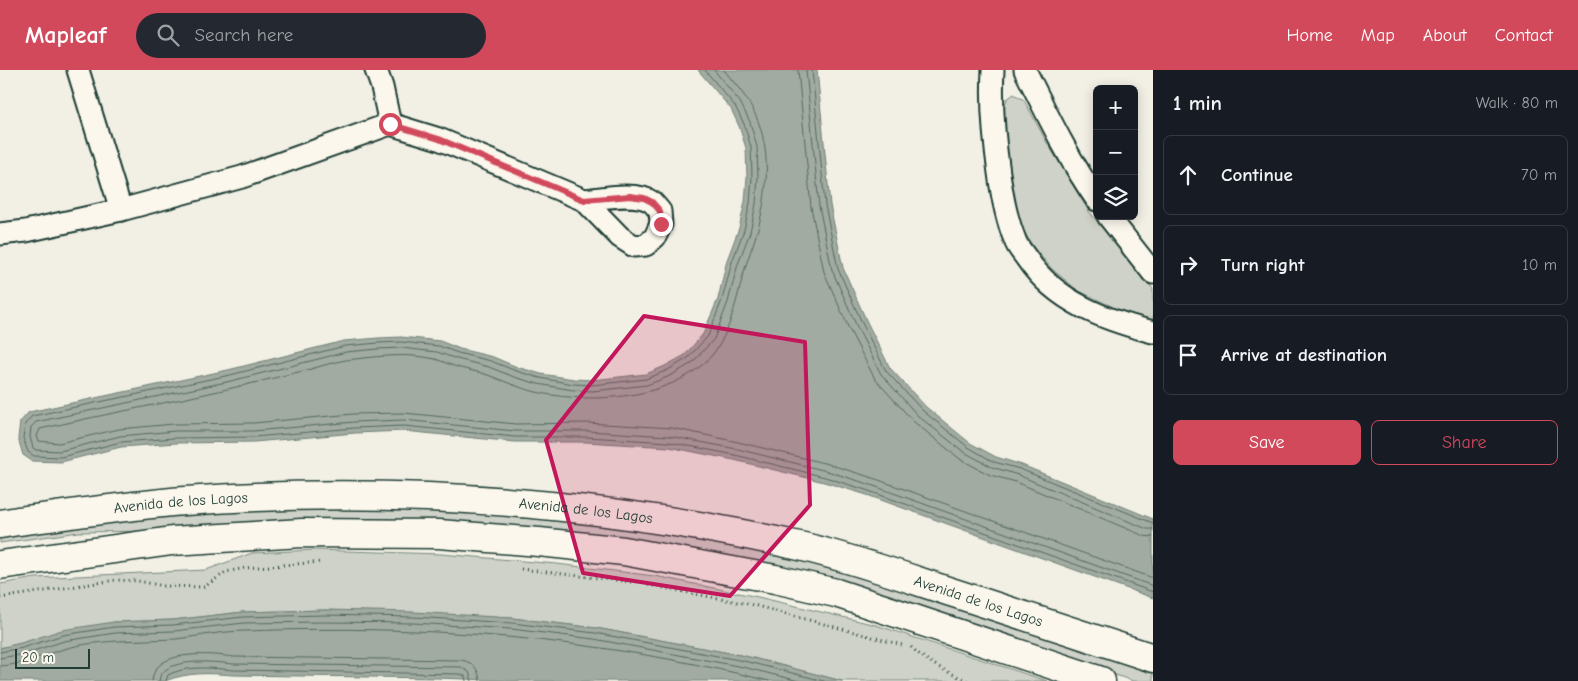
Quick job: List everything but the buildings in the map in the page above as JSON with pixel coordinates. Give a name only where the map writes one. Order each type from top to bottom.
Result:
[{"type":"street","points":[[78,70],[121,210]]},
{"type":"street","points":[[376,70],[382,87],[390,124]]},
{"type":"street","points":[[993,70],[994,141],[1004,206],[1015,242],[1034,270],[1057,292],[1086,310],[1153,332]]},
{"type":"street","points":[[1025,70],[1071,158],[1093,194]]},
{"type":"street","points":[[0,234],[26,231],[121,210],[242,177],[390,124],[439,139],[584,200]]},
{"type":"street","points":[[1111,220],[1153,273]]},
{"type":"street","name":"Avenida de los Lagos","points":[[0,524],[184,501],[324,495],[482,500],[578,507],[701,526],[806,548],[908,578],[1153,658]]},
{"type":"street","points":[[0,565],[172,541],[302,533],[439,534],[540,542],[633,553],[775,579],[836,593],[1100,681]]},
{"type":"path","points":[[0,598],[116,580],[138,581],[164,586],[204,587],[226,572],[245,568],[324,562]]},
{"type":"path","points":[[513,568],[638,583],[753,605],[920,649]]},
{"type":"path","points":[[911,647],[923,658],[968,681]]},
{"type":"highlighted area","points":[[644,316],[805,342],[810,505],[730,596],[583,573],[546,440]]},
{"type":"shaded area","points":[[1014,94],[1024,100],[1046,141],[1093,216],[1093,220],[1096,220],[1153,289],[1153,322],[1143,321],[1077,290],[1052,269],[1034,248],[1018,222],[1002,113],[1007,99]]},
{"type":"shaded area","points":[[331,506],[452,509],[610,525],[696,537],[797,560],[998,619],[1153,673],[1153,681],[1133,681],[992,633],[610,538],[160,531],[79,532],[0,543],[0,534],[154,516]]},
{"type":"shaded area","points":[[315,550],[441,554],[557,564],[655,576],[758,597],[876,625],[1047,681],[842,681],[745,656],[596,628],[512,618],[325,610],[243,612],[173,620],[114,622],[0,648],[0,584],[35,578],[206,570],[252,553]]},
{"type":"water","points":[[698,70],[817,70],[830,205],[843,268],[890,368],[926,407],[970,443],[996,457],[1022,465],[1153,519],[1153,598],[867,495],[824,482],[734,460],[669,447],[586,442],[515,442],[404,431],[355,433],[254,442],[176,443],[121,447],[61,462],[32,461],[23,455],[18,438],[20,422],[29,412],[228,370],[344,341],[401,337],[440,341],[541,374],[592,380],[646,374],[685,355],[703,334],[718,299],[727,260],[739,228],[745,202],[747,177],[746,148],[739,126],[731,109]]},
{"type":"water","points":[[325,610],[414,612],[512,618],[596,628],[745,656],[842,681],[516,681],[207,674],[182,676],[165,681],[0,681],[0,648],[62,630],[114,622],[173,620],[243,612]]},
{"type":"route","points":[[390,124],[439,139],[584,200],[630,196],[644,198],[652,202],[660,211],[661,224]]}]
